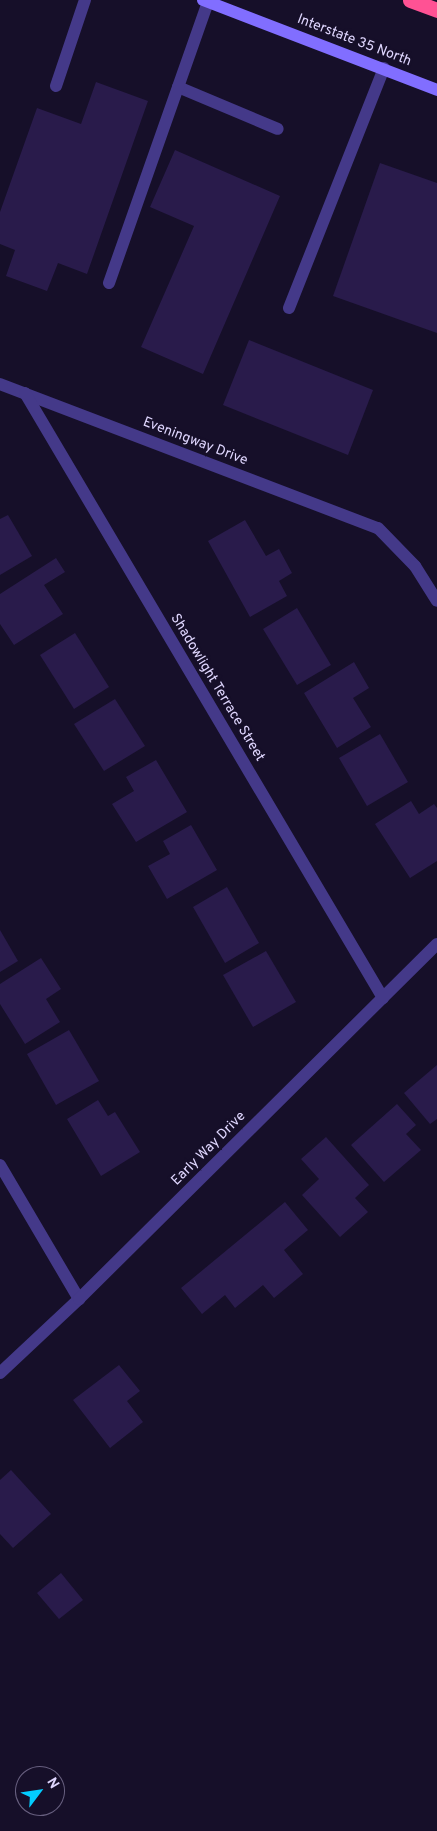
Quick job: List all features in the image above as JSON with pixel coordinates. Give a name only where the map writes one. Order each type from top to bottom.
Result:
[{"type":"highway","points":[[410,0],[437,10]]},
{"type":"main road","name":"Interstate 35 North","points":[[206,1],[437,90]]},
{"type":"street","points":[[56,86],[85,0]]},
{"type":"street","points":[[109,283],[206,1]]},
{"type":"street","points":[[289,308],[384,68]]},
{"type":"street","points":[[178,87],[278,129]]},
{"type":"street","name":"Eveningway Drive","points":[[0,384],[378,528],[415,566],[437,601]]},
{"type":"street","name":"Shadowlight Terrace Street","points":[[25,393],[383,998]]},
{"type":"street","name":"Early Way Drive","points":[[0,1372],[79,1299],[437,944]]},
{"type":"street","points":[[0,1166],[79,1299]]},
{"type":"building","points":[[96,82],[148,101],[87,274],[58,263],[47,291],[6,276],[15,250],[0,244],[0,212],[37,108],[81,124]]},
{"type":"building","points":[[175,150],[280,196],[203,374],[141,347],[194,226],[150,207]]},
{"type":"building","points":[[380,163],[437,183],[437,333],[333,296]]},
{"type":"building","points":[[249,340],[373,390],[348,455],[223,405]]},
{"type":"building","points":[[8,515],[32,556],[0,575],[0,519]]},
{"type":"building","points":[[245,520],[266,556],[279,549],[292,573],[279,581],[287,596],[250,617],[208,541]]},
{"type":"building","points":[[56,558],[65,572],[44,585],[63,614],[14,645],[0,624],[0,594]]},
{"type":"building","points":[[297,608],[331,665],[297,685],[263,629]]},
{"type":"building","points":[[75,633],[109,687],[74,709],[40,655]]},
{"type":"building","points":[[354,662],[369,688],[353,698],[371,727],[337,748],[304,693]]},
{"type":"building","points":[[115,699],[145,746],[104,771],[74,724]]},
{"type":"building","points":[[380,734],[408,782],[367,806],[339,758]]},
{"type":"building","points":[[156,760],[187,812],[136,842],[112,804],[134,791],[126,777]]},
{"type":"building","points":[[411,801],[419,814],[434,804],[437,808],[437,861],[410,878],[375,824]]},
{"type":"building","points":[[191,825],[217,870],[167,899],[148,866],[170,854],[163,841]]},
{"type":"building","points":[[227,887],[259,943],[225,963],[193,907]]},
{"type":"building","points":[[0,930],[18,961],[0,972]]},
{"type":"building","points":[[266,951],[296,1002],[253,1027],[223,975]]},
{"type":"building","points":[[41,958],[61,989],[46,999],[60,1022],[25,1044],[0,1004],[0,984]]},
{"type":"building","points":[[69,1030],[99,1081],[56,1105],[27,1054]]},
{"type":"building","points":[[437,1065],[437,1119],[430,1124],[404,1093]]},
{"type":"building","points":[[98,1100],[108,1116],[115,1112],[140,1152],[101,1176],[67,1119]]},
{"type":"building","points":[[397,1104],[416,1125],[406,1134],[421,1150],[384,1182],[351,1145]]},
{"type":"building","points":[[326,1137],[369,1185],[355,1198],[368,1212],[340,1237],[302,1195],[319,1179],[301,1159]]},
{"type":"building","points":[[285,1202],[308,1230],[284,1250],[303,1274],[274,1298],[263,1285],[235,1308],[225,1295],[202,1314],[181,1288]]},
{"type":"building","points":[[119,1365],[140,1391],[127,1401],[143,1422],[110,1448],[73,1400]]},
{"type":"building","points":[[11,1470],[51,1514],[13,1548],[0,1534],[0,1480]]},
{"type":"building","points":[[61,1573],[83,1600],[59,1619],[37,1593]]}]
